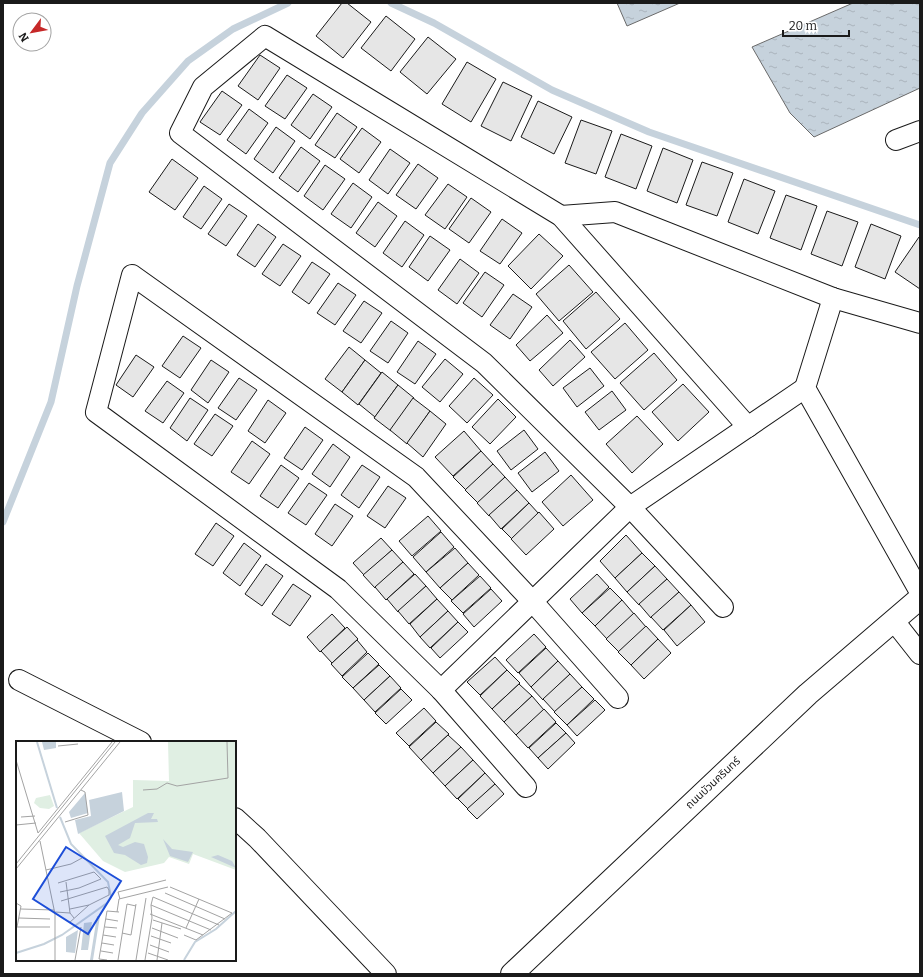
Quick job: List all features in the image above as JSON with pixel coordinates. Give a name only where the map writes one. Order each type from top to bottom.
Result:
[{"type":"street","points":[[723,607],[630,507],[484,363],[180,133],[204,87],[265,36],[561,216],[748,427]]},
{"type":"street","points":[[896,140],[920,131]]},
{"type":"street","points":[[561,216],[615,212],[833,298],[920,323]]},
{"type":"street","points":[[526,787],[441,690],[338,589],[96,412],[132,275],[416,477],[533,602],[618,698]]},
{"type":"street","points":[[441,690],[630,507],[805,388],[833,298]]},
{"type":"street","points":[[805,388],[920,592]]},
{"type":"street","name":"ถนนบัวนครินทร์","points":[[512,974],[808,694],[920,598]]},
{"type":"street","points":[[894,621],[920,654]]},
{"type":"street","points":[[19,680],[139,741]]},
{"type":"street","points":[[236,819],[257,838],[386,974]]},
{"type":"water","points":[[617,3],[680,3],[627,26]]},
{"type":"water","points":[[853,3],[920,3],[920,88],[814,137],[790,113],[752,47]]},
{"type":"building","points":[[342,3],[347,3],[371,22],[343,58],[316,36]]},
{"type":"building","points":[[386,16],[415,39],[391,71],[361,48]]},
{"type":"building","points":[[428,37],[456,59],[427,94],[400,72]]},
{"type":"building","points":[[260,55],[280,68],[258,100],[238,86]]},
{"type":"building","points":[[467,62],[496,79],[471,122],[442,104]]},
{"type":"building","points":[[287,75],[307,88],[285,119],[265,106]]},
{"type":"building","points":[[503,82],[532,96],[511,141],[481,126]]},
{"type":"building","points":[[222,91],[242,105],[220,135],[200,122]]},
{"type":"building","points":[[313,94],[332,107],[310,139],[291,125]]},
{"type":"building","points":[[538,101],[572,117],[554,154],[521,137]]},
{"type":"building","points":[[249,109],[268,123],[246,154],[227,140]]},
{"type":"building","points":[[337,113],[357,127],[335,158],[315,145]]},
{"type":"building","points":[[581,120],[612,131],[596,174],[565,163]]},
{"type":"building","points":[[276,127],[295,141],[273,173],[254,159]]},
{"type":"building","points":[[362,128],[381,142],[359,173],[340,159]]},
{"type":"building","points":[[621,134],[652,146],[636,189],[605,177]]},
{"type":"building","points":[[301,147],[320,161],[298,192],[279,178]]},
{"type":"building","points":[[663,148],[693,160],[677,203],[647,191]]},
{"type":"building","points":[[390,149],[410,163],[388,194],[369,180]]},
{"type":"building","points":[[172,159],[198,178],[175,210],[149,192]]},
{"type":"building","points":[[702,162],[733,173],[717,216],[686,205]]},
{"type":"building","points":[[418,164],[438,178],[416,209],[396,195]]},
{"type":"building","points":[[325,165],[345,179],[323,210],[304,196]]},
{"type":"building","points":[[744,179],[775,191],[758,234],[728,222]]},
{"type":"building","points":[[353,183],[372,197],[351,228],[331,214]]},
{"type":"building","points":[[448,184],[467,197],[445,229],[425,215]]},
{"type":"building","points":[[204,186],[222,199],[201,229],[183,217]]},
{"type":"building","points":[[786,195],[817,206],[801,250],[770,238]]},
{"type":"building","points":[[471,198],[491,212],[469,243],[449,229]]},
{"type":"building","points":[[378,202],[397,216],[375,247],[356,233]]},
{"type":"building","points":[[229,204],[247,216],[226,246],[208,234]]},
{"type":"building","points":[[827,211],[858,222],[842,266],[811,254]]},
{"type":"building","points":[[502,219],[522,233],[500,264],[480,251]]},
{"type":"building","points":[[405,221],[424,235],[402,267],[383,253]]},
{"type":"building","points":[[258,224],[276,237],[255,267],[237,255]]},
{"type":"building","points":[[871,224],[901,236],[885,279],[855,267]]},
{"type":"building","points":[[539,234],[563,256],[531,289],[508,266]]},
{"type":"building","points":[[430,236],[450,250],[428,281],[409,267]]},
{"type":"building","points":[[919,237],[920,238],[920,289],[895,272]]},
{"type":"building","points":[[283,244],[301,256],[280,286],[262,274]]},
{"type":"building","points":[[460,259],[479,273],[457,304],[438,290]]},
{"type":"building","points":[[312,262],[330,274],[309,304],[292,292]]},
{"type":"building","points":[[569,265],[593,292],[559,321],[536,294]]},
{"type":"building","points":[[485,272],[504,285],[482,317],[463,303]]},
{"type":"building","points":[[338,283],[356,295],[335,325],[317,313]]},
{"type":"building","points":[[596,292],[620,319],[586,349],[563,321]]},
{"type":"building","points":[[513,294],[532,307],[510,339],[490,325]]},
{"type":"building","points":[[364,301],[382,313],[361,343],[343,331]]},
{"type":"building","points":[[547,315],[563,333],[530,361],[516,345]]},
{"type":"building","points":[[391,321],[408,333],[388,363],[370,351]]},
{"type":"building","points":[[625,323],[648,350],[615,379],[591,352]]},
{"type":"building","points":[[183,336],[201,348],[180,378],[162,366]]},
{"type":"building","points":[[570,340],[585,357],[553,386],[539,370]]},
{"type":"building","points":[[418,341],[436,354],[415,384],[397,372]]},
{"type":"building","points":[[349,347],[365,360],[342,392],[325,379]]},
{"type":"building","points":[[654,353],[677,380],[644,410],[620,383]]},
{"type":"building","points":[[136,355],[154,367],[133,397],[116,385]]},
{"type":"building","points":[[445,359],[463,374],[440,402],[422,387]]},
{"type":"building","points":[[211,360],[229,372],[208,403],[191,390]]},
{"type":"building","points":[[365,360],[381,373],[358,405],[342,392]]},
{"type":"building","points":[[590,368],[604,386],[577,407],[563,388]]},
{"type":"building","points":[[382,372],[398,385],[375,417],[359,404]]},
{"type":"building","points":[[239,378],[257,390],[236,420],[218,408]]},
{"type":"building","points":[[474,378],[493,395],[467,423],[449,406]]},
{"type":"building","points":[[167,381],[184,393],[163,423],[145,411]]},
{"type":"building","points":[[683,384],[709,412],[678,441],[652,412]]},
{"type":"building","points":[[398,385],[414,398],[391,431],[374,418]]},
{"type":"building","points":[[612,391],[626,410],[599,430],[585,412]]},
{"type":"building","points":[[190,398],[208,410],[187,441],[170,428]]},
{"type":"building","points":[[413,398],[430,411],[407,444],[390,430]]},
{"type":"building","points":[[498,399],[516,417],[490,444],[472,427]]},
{"type":"building","points":[[268,400],[286,413],[265,443],[248,431]]},
{"type":"building","points":[[430,411],[446,424],[423,457],[407,443]]},
{"type":"building","points":[[215,414],[233,426],[212,456],[194,444]]},
{"type":"building","points":[[637,416],[663,444],[632,473],[606,444]]},
{"type":"building","points":[[305,427],[323,440],[302,470],[284,458]]},
{"type":"building","points":[[524,430],[538,449],[511,470],[497,451]]},
{"type":"building","points":[[464,431],[481,451],[453,476],[435,457]]},
{"type":"building","points":[[252,441],[270,454],[249,484],[231,472]]},
{"type":"building","points":[[333,444],[350,457],[330,487],[312,474]]},
{"type":"building","points":[[481,451],[493,464],[466,490],[453,477]]},
{"type":"building","points":[[545,452],[559,471],[532,492],[518,473]]},
{"type":"building","points":[[493,464],[505,477],[478,503],[465,490]]},
{"type":"building","points":[[281,465],[299,478],[278,508],[260,496]]},
{"type":"building","points":[[362,465],[380,477],[359,508],[341,495]]},
{"type":"building","points":[[571,475],[593,500],[563,526],[542,502]]},
{"type":"building","points":[[505,477],[517,490],[489,516],[477,503]]},
{"type":"building","points":[[309,483],[327,495],[306,525],[288,513]]},
{"type":"building","points":[[388,486],[406,498],[385,528],[367,516]]},
{"type":"building","points":[[517,490],[529,503],[501,529],[489,515]]},
{"type":"building","points":[[529,503],[539,514],[512,539],[502,529]]},
{"type":"building","points":[[335,504],[353,516],[332,546],[315,534]]},
{"type":"building","points":[[539,512],[554,529],[526,555],[511,539]]},
{"type":"building","points":[[428,516],[441,531],[412,556],[399,541]]},
{"type":"building","points":[[216,523],[234,536],[213,566],[195,554]]},
{"type":"building","points":[[441,532],[454,547],[426,572],[413,557]]},
{"type":"building","points":[[626,535],[642,553],[615,578],[600,561]]},
{"type":"building","points":[[381,538],[392,550],[364,575],[353,563]]},
{"type":"building","points":[[244,543],[261,556],[240,586],[223,573]]},
{"type":"building","points":[[455,548],[468,563],[440,588],[426,572]]},
{"type":"building","points":[[392,550],[403,562],[375,588],[363,575]]},
{"type":"building","points":[[642,553],[655,566],[627,592],[615,578]]},
{"type":"building","points":[[403,562],[414,574],[386,600],[375,587]]},
{"type":"building","points":[[468,563],[479,575],[452,600],[440,588]]},
{"type":"building","points":[[266,564],[283,576],[262,606],[245,594]]},
{"type":"building","points":[[655,566],[667,579],[639,605],[627,592]]},
{"type":"building","points":[[415,574],[426,586],[398,612],[387,599]]},
{"type":"building","points":[[597,574],[609,587],[582,613],[570,599]]},
{"type":"building","points":[[480,576],[491,588],[463,613],[451,601]]},
{"type":"building","points":[[667,579],[679,592],[651,618],[639,604]]},
{"type":"building","points":[[293,584],[311,596],[290,626],[272,614]]},
{"type":"building","points":[[426,586],[437,599],[409,624],[398,611]]},
{"type":"building","points":[[610,588],[622,600],[595,626],[582,613]]},
{"type":"building","points":[[491,589],[502,601],[474,627],[463,614]]},
{"type":"building","points":[[679,592],[691,605],[663,630],[651,617]]},
{"type":"building","points":[[437,599],[448,611],[420,637],[410,624]]},
{"type":"building","points":[[622,600],[634,614],[607,639],[595,626]]},
{"type":"building","points":[[691,605],[705,622],[677,646],[664,630]]},
{"type":"building","points":[[448,611],[458,622],[430,648],[420,637]]},
{"type":"building","points":[[634,613],[646,627],[619,652],[606,639]]},
{"type":"building","points":[[332,614],[345,628],[320,652],[307,637]]},
{"type":"building","points":[[458,622],[468,632],[440,658],[431,648]]},
{"type":"building","points":[[646,626],[658,639],[631,665],[618,652]]},
{"type":"building","points":[[347,627],[358,639],[332,663],[321,651]]},
{"type":"building","points":[[534,634],[546,647],[518,673],[506,660]]},
{"type":"building","points":[[658,639],[671,653],[644,679],[631,665]]},
{"type":"building","points":[[357,640],[367,652],[342,676],[331,664]]},
{"type":"building","points":[[546,648],[558,661],[531,687],[519,673]]},
{"type":"building","points":[[368,653],[379,664],[353,688],[342,677]]},
{"type":"building","points":[[495,657],[507,670],[480,695],[467,682]]},
{"type":"building","points":[[558,661],[570,674],[543,700],[531,687]]},
{"type":"building","points":[[379,665],[390,676],[364,700],[353,688]]},
{"type":"building","points":[[507,670],[520,683],[492,709],[480,696]]},
{"type":"building","points":[[570,674],[582,687],[555,712],[543,699]]},
{"type":"building","points":[[390,676],[401,688],[375,712],[364,700]]},
{"type":"building","points":[[519,684],[532,696],[504,722],[492,709]]},
{"type":"building","points":[[582,687],[594,699],[567,725],[554,712]]},
{"type":"building","points":[[401,689],[412,700],[386,724],[375,713]]},
{"type":"building","points":[[532,696],[544,710],[516,735],[504,722]]},
{"type":"building","points":[[595,700],[605,710],[577,736],[567,725]]},
{"type":"building","points":[[424,708],[436,721],[409,746],[396,733]]},
{"type":"building","points":[[544,709],[556,722],[528,748],[516,735]]},
{"type":"building","points":[[436,722],[449,734],[421,760],[409,747]]},
{"type":"building","points":[[556,723],[566,733],[538,758],[529,748]]},
{"type":"building","points":[[566,733],[575,743],[548,769],[538,758]]},
{"type":"building","points":[[448,735],[461,747],[433,773],[421,760]]},
{"type":"building","points":[[461,747],[473,760],[445,786],[433,773]]},
{"type":"building","points":[[473,760],[485,773],[457,799],[445,786]]},
{"type":"building","points":[[485,773],[495,784],[468,809],[458,799]]},
{"type":"building","points":[[495,784],[504,794],[477,819],[467,809]]},
{"type":"waterway","points":[[3,522],[51,402],[77,286],[110,163],[142,113],[188,61],[233,29],[288,3]]},
{"type":"waterway","points":[[391,3],[434,23],[552,90],[649,132],[920,225]]}]
